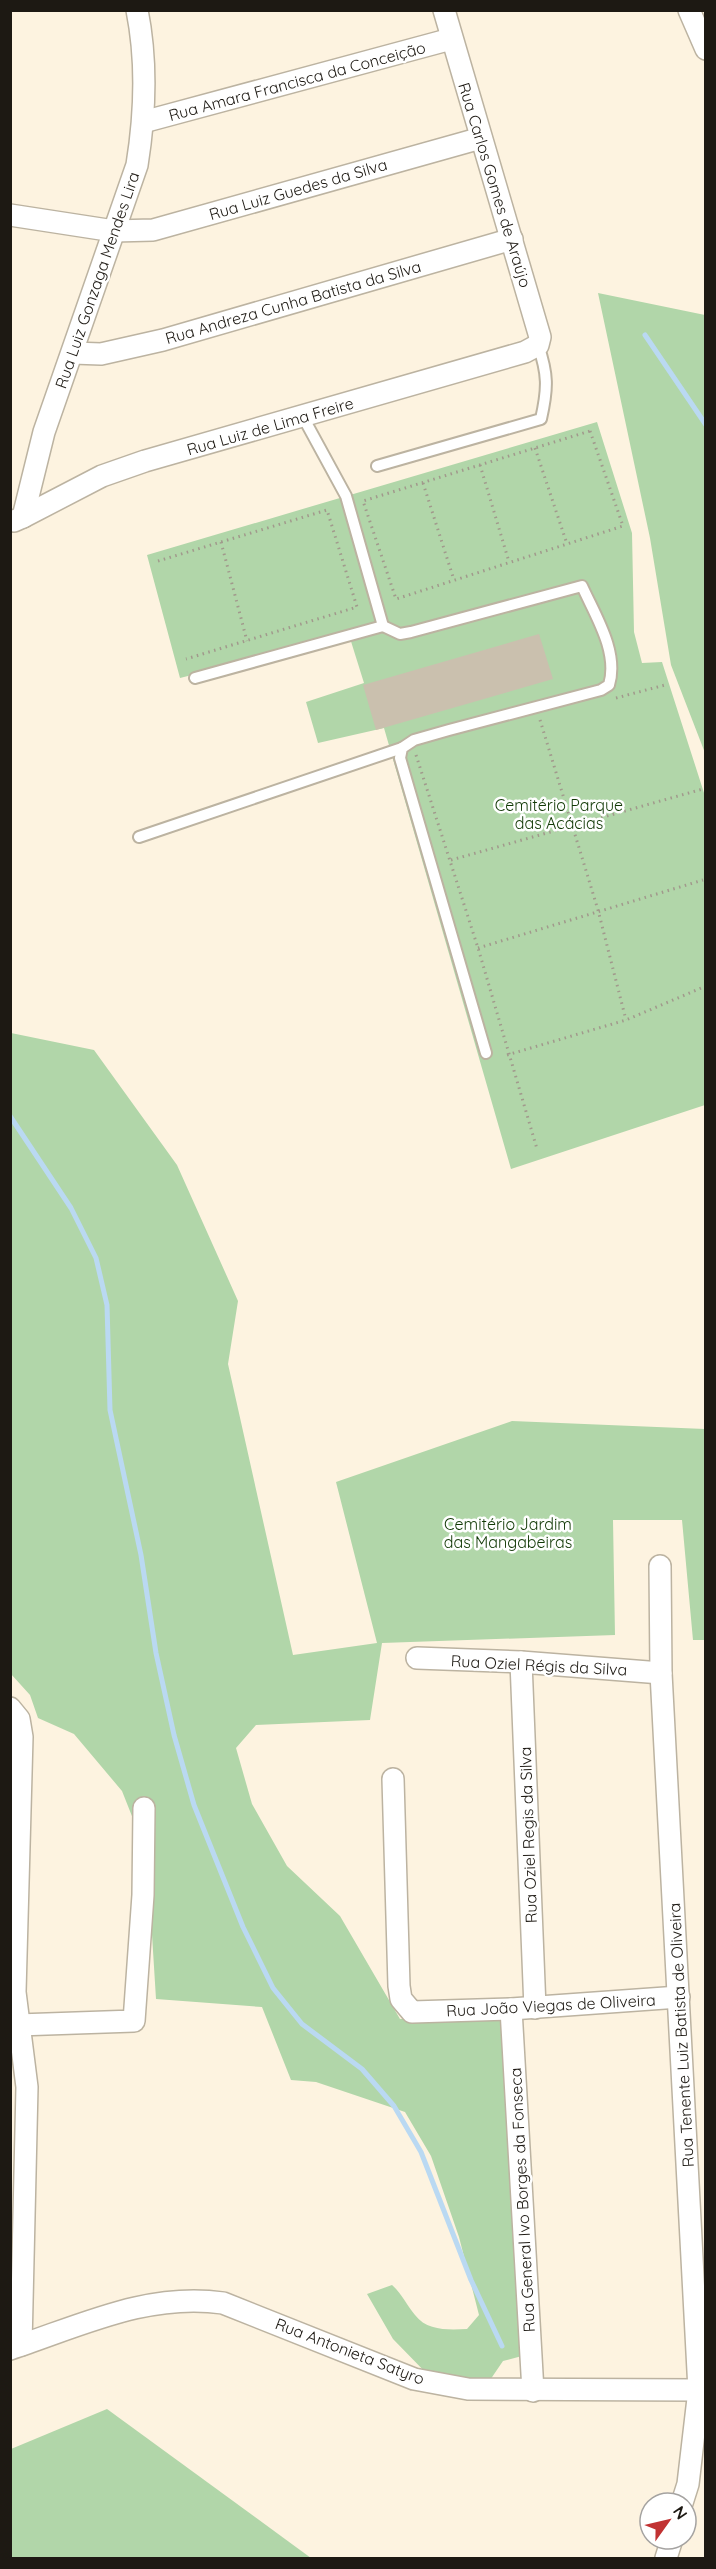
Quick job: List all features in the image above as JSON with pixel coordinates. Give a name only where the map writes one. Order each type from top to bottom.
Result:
[{"type":"street","name":"Rua Carlos Gomes de Araújo","points":[[444,10],[540,337],[531,348]]},
{"type":"street","points":[[689,10],[705,49]]},
{"type":"street","name":"Rua Luiz Gonzaga Mendes Lira","points":[[16,519],[137,165],[143,122],[143,16]]},
{"type":"street","name":"Rua Amara Francisca da Conceição","points":[[143,122],[451,39]]},
{"type":"street","name":"Rua Luiz Guedes da Silva","points":[[10,215],[114,231],[153,230],[481,138]]},
{"type":"street","name":"Rua Andreza Cunha Batista da Silva","points":[[73,353],[101,354],[163,340],[512,239]]},
{"type":"street","name":"Rua Luiz de Lima Freire","points":[[16,519],[102,476],[145,461],[303,417],[531,348]]},
{"type":"street","name":"Rua Tenente Luiz Batista de Oliveira","points":[[660,1566],[661,1673],[699,2390],[686,2491]]},
{"type":"street","name":"Rua Oziel Régis da Silva","points":[[417,1658],[521,1662],[661,1673]]},
{"type":"street","name":"Rua Oziel Regis da Silva","points":[[521,1662],[535,2008]]},
{"type":"street","points":[[10,1708],[18,1719],[22,1737],[15,1992],[16,2035],[27,2087],[16,2347]]},
{"type":"street","name":"Rua João Viegas de Oliveira","points":[[393,1779],[399,1986],[405,2006],[412,2012],[535,2008],[679,1997]]},
{"type":"street","points":[[16,2035],[134,2021],[143,1894],[144,1808]]},
{"type":"street","name":"Rua General Ivo Borges da Fonseca","points":[[511,2009],[533,2391]]},
{"type":"street","name":"Rua Antonieta Satyro","points":[[16,2347],[121,2311],[159,2302],[193,2298],[223,2303],[414,2379],[468,2389],[699,2390]]},
{"type":"lane","points":[[377,466],[541,419],[548,390],[546,368],[531,348]]},
{"type":"lane","points":[[303,417],[346,496],[383,626]]},
{"type":"lane","points":[[139,837],[402,748],[414,740],[601,690],[609,685],[612,674],[607,641],[582,586],[411,632],[400,634],[383,626],[195,678]]},
{"type":"lane","points":[[402,748],[400,758],[486,1053]]},
{"type":"path","points":[[590,431],[623,526],[396,599],[363,501],[536,448],[590,431]]},
{"type":"path","points":[[536,448],[567,544]]},
{"type":"path","points":[[480,465],[509,562]]},
{"type":"path","points":[[423,483],[454,580]]},
{"type":"path","points":[[158,561],[327,510],[357,607],[186,659]]},
{"type":"path","points":[[221,542],[247,641]]},
{"type":"path","points":[[608,700],[665,685]]},
{"type":"path","points":[[550,715],[539,718],[598,910],[626,1020]]},
{"type":"path","points":[[416,752],[478,948],[507,1055],[537,1149]]},
{"type":"path","points":[[451,860],[703,789]]},
{"type":"path","points":[[478,948],[703,880]]},
{"type":"path","points":[[507,1055],[626,1020],[705,986]]},
{"type":"green space","points":[[598,293],[705,315],[705,753],[671,665],[650,538]]},
{"type":"green space","name":"Cemitério Parque das Acácias","points":[[597,422],[632,533],[634,632],[642,663],[662,662],[705,796],[705,1105],[511,1169],[384,728],[318,743],[306,702],[364,683],[349,635],[180,678],[147,555]]},
{"type":"green space","name":"Cemitério Jardim das Mangabeiras","points":[[11,1033],[94,1050],[177,1165],[238,1301],[228,1364],[293,1655],[377,1643],[336,1482],[512,1421],[705,1429],[705,1640],[693,1640],[682,1520],[613,1520],[615,1635],[382,1643],[370,1720],[256,1725],[236,1748],[252,1804],[287,1866],[340,1916],[400,2019],[501,2011],[522,2356],[503,2361],[486,2386],[432,2379],[393,2339],[367,2294],[392,2285],[420,2320],[432,2327],[467,2329],[479,2315],[459,2237],[431,2156],[405,2112],[316,2082],[291,2080],[262,2007],[156,1999],[147,1854],[122,1791],[74,1734],[38,1718],[30,1695],[11,1674]]},
{"type":"green space","points":[[107,2409],[311,2558],[11,2558],[11,2449]]},
{"type":"building","points":[[539,634],[553,679],[376,730],[363,685]]},
{"type":"waterway","points":[[645,335],[706,425]]},
{"type":"waterway","points":[[10,1116],[71,1208],[96,1258],[107,1305],[110,1410],[141,1555],[156,1653],[174,1735],[194,1805],[243,1927],[273,1988],[302,2024],[362,2069],[394,2106],[421,2152],[471,2280],[502,2346]]}]
